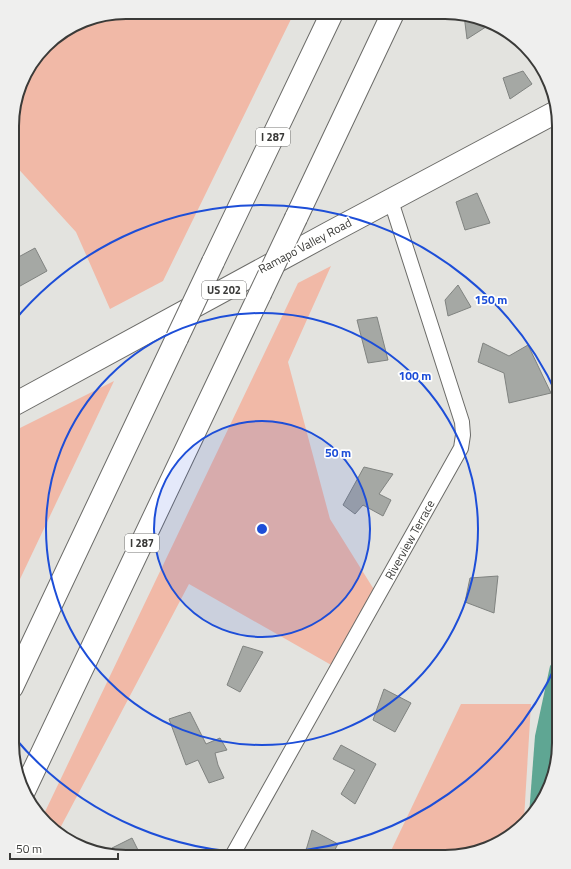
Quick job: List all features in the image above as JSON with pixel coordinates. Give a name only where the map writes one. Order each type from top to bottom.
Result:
[{"type":"main road","name":"I 287","points":[[19,672],[329,19]]},
{"type":"main road","name":"I 287","points":[[27,784],[390,19]]},
{"type":"main road","name":"Ramapo Valley Road","points":[[19,401],[551,115]]},
{"type":"street","name":"Riverview Terrace","points":[[235,850],[461,448],[463,435],[462,422],[391,201]]},
{"type":"shaded area","points":[[291,19],[163,281],[110,309],[76,232],[19,170],[20,112],[25,91],[33,72],[45,55],[55,45],[72,33],[85,27],[112,20]]},
{"type":"shaded area","points":[[331,266],[288,362],[330,519],[378,596],[340,670],[189,584],[60,828],[45,812],[298,283]]},
{"type":"shaded area","points":[[114,381],[19,581],[19,428]]},
{"type":"shaded area","points":[[552,663],[552,750],[550,764],[541,791],[529,809],[535,736],[550,666]]},
{"type":"shaded area","points":[[461,704],[531,704],[524,816],[516,824],[499,836],[466,848],[445,850],[391,850]]},
{"type":"building","points":[[465,21],[486,27],[467,39]]},
{"type":"building","points":[[523,71],[532,84],[510,99],[503,78]]},
{"type":"building","points":[[477,193],[490,223],[465,230],[456,202]]},
{"type":"building","points":[[35,248],[47,271],[19,287],[19,257]]},
{"type":"building","points":[[458,285],[471,307],[448,316],[445,300]]},
{"type":"building","points":[[377,317],[388,360],[368,363],[357,320]]},
{"type":"building","points":[[483,343],[509,356],[528,345],[551,393],[509,403],[504,373],[478,362]]},
{"type":"building","points":[[364,467],[393,474],[379,494],[391,500],[383,516],[363,505],[355,514],[343,505]]},
{"type":"building","points":[[498,576],[494,613],[465,602],[470,578]]},
{"type":"building","points":[[243,646],[263,652],[240,692],[227,685]]},
{"type":"building","points":[[384,689],[411,703],[395,732],[373,720]]},
{"type":"building","points":[[190,712],[206,744],[220,738],[227,750],[215,753],[218,765],[224,778],[209,783],[198,760],[186,765],[169,719]]},
{"type":"building","points":[[341,745],[376,764],[355,804],[341,794],[355,770],[333,759]]},
{"type":"building","points":[[312,830],[338,844],[335,850],[306,850]]},
{"type":"building","points":[[132,838],[138,850],[113,849]]}]
